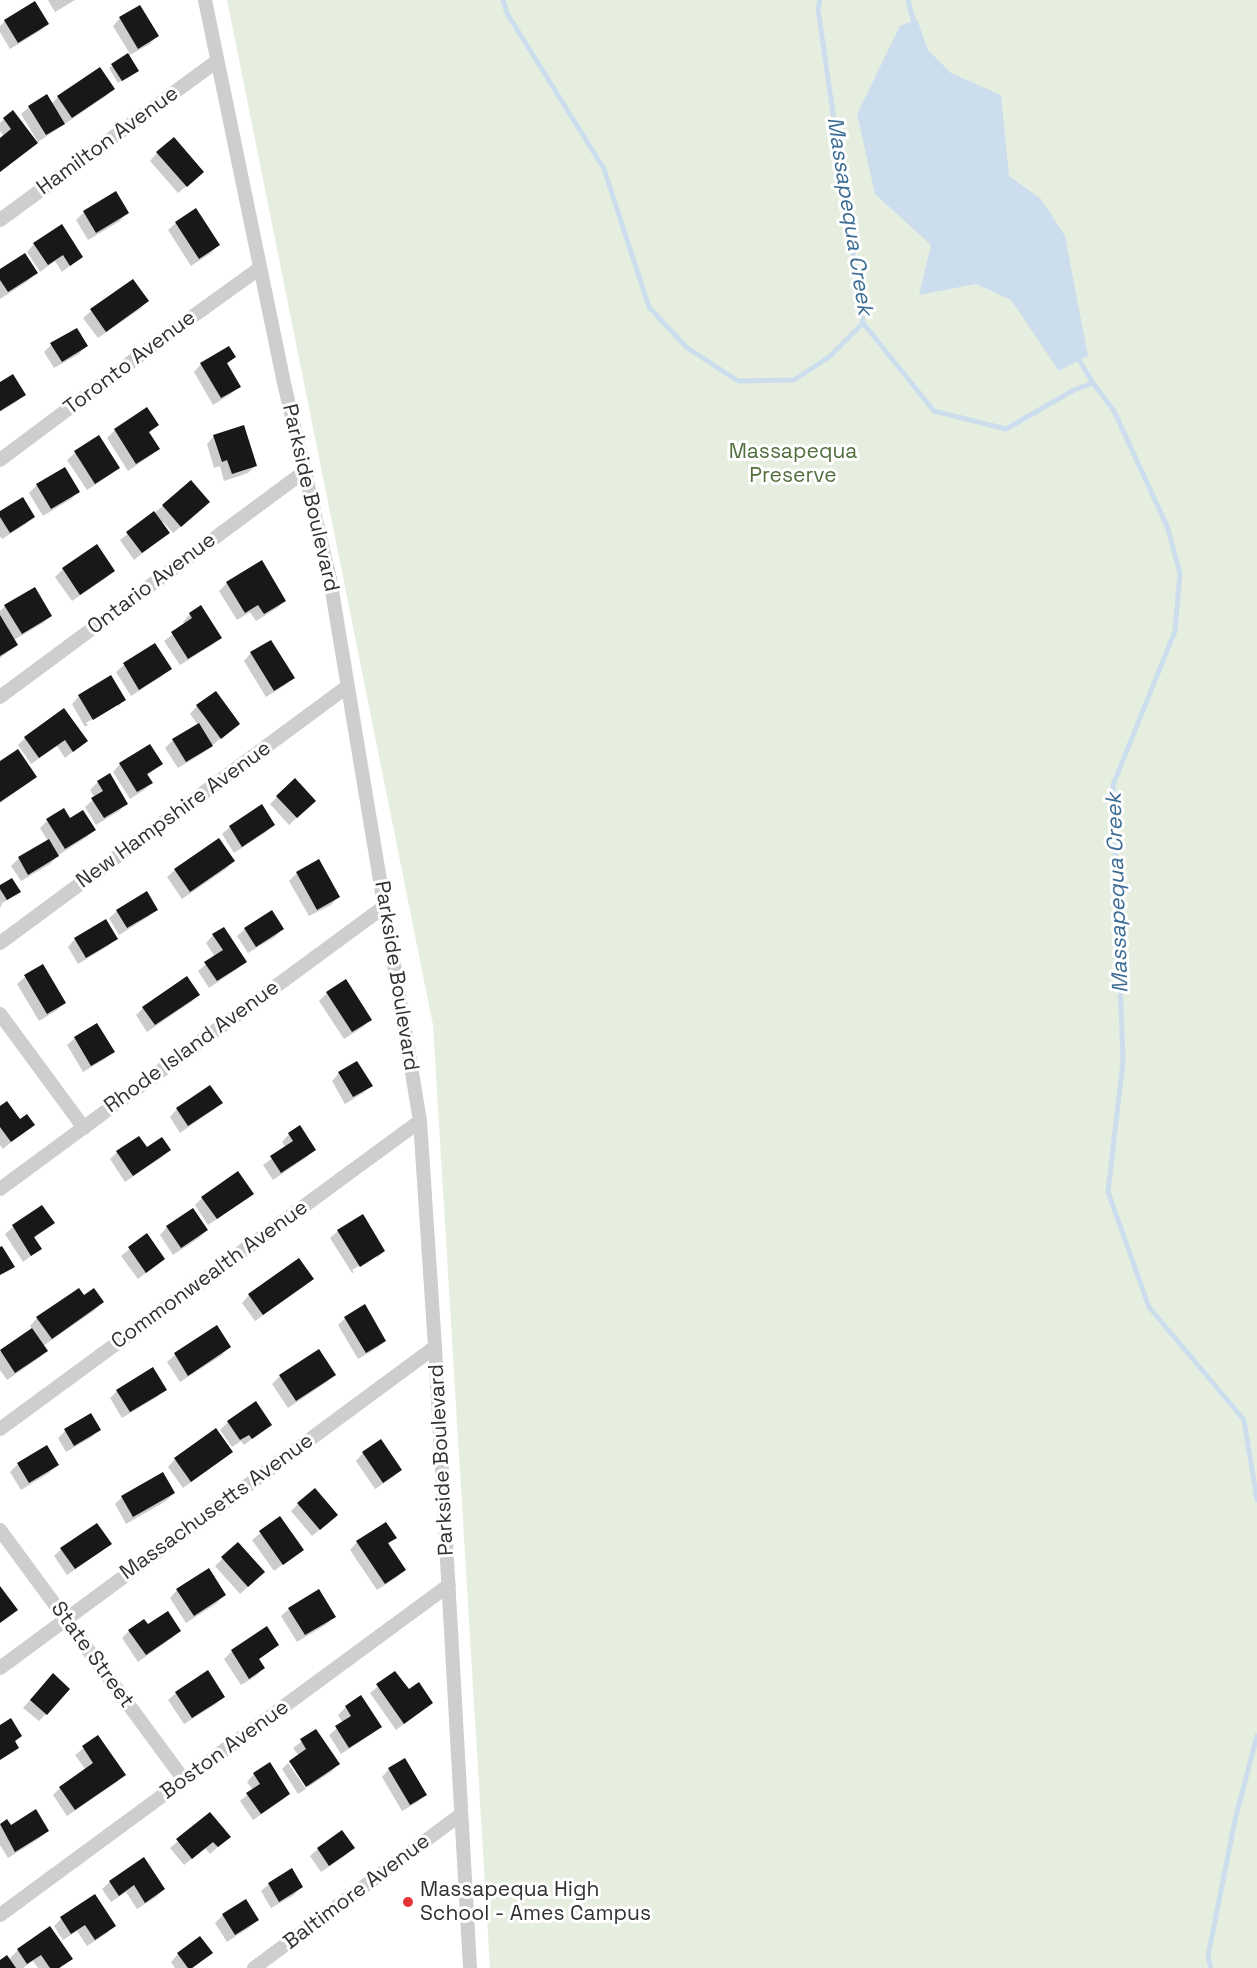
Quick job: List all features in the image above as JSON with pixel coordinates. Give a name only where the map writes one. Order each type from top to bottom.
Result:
[{"type":"street","name":"Parkside Boulevard","points":[[205,0],[260,268],[330,579],[420,1121],[470,1968]]},
{"type":"street","name":"Hamilton Avenue","points":[[0,220],[217,61]]},
{"type":"street","name":"Toronto Avenue","points":[[0,460],[260,268]]},
{"type":"street","name":"Ontario Avenue","points":[[0,697],[305,471]]},
{"type":"street","name":"New Hampshire Avenue","points":[[0,943],[348,686]]},
{"type":"street","name":"Rhode Island Avenue","points":[[0,1189],[385,906]]},
{"type":"street","points":[[0,1014],[84,1128]]},
{"type":"street","name":"Commonwealth Avenue","points":[[0,1429],[420,1121]]},
{"type":"street","name":"Massachusetts Avenue","points":[[0,1668],[435,1347]]},
{"type":"street","name":"State Street","points":[[0,1530],[184,1780]]},
{"type":"street","name":"Boston Avenue","points":[[0,1915],[449,1585]]},
{"type":"street","name":"Baltimore Avenue","points":[[254,1968],[460,1815]]},
{"type":"green space","name":"Massapequa Preserve","points":[[227,0],[1257,0],[1257,1968],[490,1968],[433,1025]]},
{"type":"water","points":[[917,19],[928,50],[951,73],[1001,95],[1009,176],[1041,199],[1065,236],[1088,356],[1059,371],[1011,300],[976,284],[919,295],[931,245],[875,194],[857,114],[900,26]]},
{"type":"building","points":[[35,1],[49,24],[18,43],[4,20]]},
{"type":"building","points":[[140,5],[159,36],[138,49],[119,17]]},
{"type":"building","points":[[128,53],[139,71],[122,81],[111,64]]},
{"type":"building","points":[[100,67],[115,89],[72,118],[57,96]]},
{"type":"building","points":[[47,94],[65,124],[46,135],[28,106]]},
{"type":"building","points":[[13,110],[38,143],[0,172],[0,138],[11,129],[3,118]]},
{"type":"building","points":[[174,137],[204,172],[187,187],[156,152]]},
{"type":"building","points":[[116,191],[129,213],[96,233],[83,211]]},
{"type":"building","points":[[196,208],[220,245],[199,259],[175,222]]},
{"type":"building","points":[[62,224],[83,257],[70,266],[63,255],[48,265],[33,243]]},
{"type":"building","points":[[25,253],[38,273],[8,292],[0,280],[0,269]]},
{"type":"building","points":[[133,279],[149,301],[106,332],[90,309]]},
{"type":"building","points":[[77,328],[88,346],[62,362],[50,343]]},
{"type":"building","points":[[229,346],[236,357],[227,363],[241,387],[221,398],[200,363]]},
{"type":"building","points":[[13,374],[26,395],[0,411],[0,382]]},
{"type":"building","points":[[147,407],[159,425],[149,432],[160,449],[136,464],[114,429]]},
{"type":"building","points":[[244,425],[257,466],[232,474],[227,460],[222,462],[213,435]]},
{"type":"building","points":[[99,435],[120,468],[95,484],[74,451]]},
{"type":"building","points":[[65,467],[80,492],[51,509],[36,484]]},
{"type":"building","points":[[191,480],[210,502],[181,527],[162,505]]},
{"type":"building","points":[[23,497],[35,517],[10,533],[0,517],[0,511]]},
{"type":"building","points":[[154,511],[170,533],[142,553],[126,532]]},
{"type":"building","points":[[97,544],[115,571],[80,595],[62,568]]},
{"type":"building","points":[[262,560],[286,601],[264,614],[258,605],[245,613],[226,582]]},
{"type":"building","points":[[35,587],[52,616],[22,634],[4,605]]},
{"type":"building","points":[[201,605],[222,638],[188,659],[171,632],[192,618],[189,613]]},
{"type":"building","points":[[0,615],[18,645],[0,656]]},
{"type":"building","points":[[271,640],[295,678],[274,691],[250,652]]},
{"type":"building","points":[[155,643],[172,669],[139,690],[123,663]]},
{"type":"building","points":[[111,675],[126,700],[93,720],[78,695]]},
{"type":"building","points":[[216,691],[240,724],[221,739],[196,705]]},
{"type":"building","points":[[64,708],[88,741],[73,752],[65,740],[39,758],[24,737]]},
{"type":"building","points":[[199,723],[213,746],[186,762],[172,739]]},
{"type":"building","points":[[150,744],[163,764],[147,774],[153,783],[137,792],[119,763]]},
{"type":"building","points":[[18,749],[37,777],[0,802],[0,761]]},
{"type":"building","points":[[110,773],[128,804],[104,818],[91,798],[103,791],[97,781]]},
{"type":"building","points":[[295,778],[316,801],[297,818],[276,796]]},
{"type":"building","points":[[262,804],[275,825],[242,847],[229,826]]},
{"type":"building","points":[[64,808],[70,818],[83,810],[96,830],[65,849],[46,819]]},
{"type":"building","points":[[219,838],[235,861],[190,892],[174,869]]},
{"type":"building","points":[[49,839],[59,856],[28,875],[18,857]]},
{"type":"building","points":[[319,859],[340,897],[317,910],[296,872]]},
{"type":"building","points":[[12,878],[21,892],[7,900],[0,885]]},
{"type":"building","points":[[147,891],[158,910],[127,928],[116,910]]},
{"type":"building","points":[[272,910],[284,929],[256,947],[244,928]]},
{"type":"building","points":[[106,919],[118,939],[86,958],[74,938]]},
{"type":"building","points":[[224,927],[247,962],[217,981],[204,962],[223,950],[212,934]]},
{"type":"building","points":[[43,964],[66,1003],[47,1014],[24,975]]},
{"type":"building","points":[[187,976],[200,995],[155,1025],[142,1007]]},
{"type":"building","points":[[346,979],[372,1020],[352,1032],[326,992]]},
{"type":"building","points":[[97,1023],[115,1052],[91,1066],[74,1037]]},
{"type":"building","points":[[357,1061],[373,1086],[353,1097],[338,1072]]},
{"type":"building","points":[[210,1085],[223,1103],[188,1126],[176,1108]]},
{"type":"building","points":[[7,1101],[20,1119],[27,1114],[35,1125],[11,1142],[0,1127],[0,1106]]},
{"type":"building","points":[[300,1125],[316,1150],[281,1173],[270,1156],[293,1141],[288,1133]]},
{"type":"building","points":[[139,1136],[147,1147],[162,1137],[171,1150],[133,1176],[116,1151]]},
{"type":"building","points":[[238,1171],[254,1194],[217,1219],[201,1197]]},
{"type":"building","points":[[42,1205],[55,1223],[34,1237],[42,1249],[31,1256],[12,1225]]},
{"type":"building","points":[[193,1208],[208,1230],[181,1248],[166,1226]]},
{"type":"building","points":[[363,1214],[385,1251],[360,1267],[337,1230]]},
{"type":"building","points":[[147,1233],[165,1259],[146,1273],[128,1247]]},
{"type":"building","points":[[2,1246],[15,1267],[0,1275],[0,1247]]},
{"type":"building","points":[[299,1258],[314,1279],[263,1315],[248,1294]]},
{"type":"building","points":[[79,1288],[84,1295],[94,1288],[104,1302],[52,1339],[36,1317]]},
{"type":"building","points":[[365,1304],[386,1341],[366,1353],[344,1317]]},
{"type":"building","points":[[217,1325],[231,1347],[188,1376],[174,1353]]},
{"type":"building","points":[[32,1328],[48,1351],[15,1373],[0,1350]]},
{"type":"building","points":[[319,1349],[336,1375],[296,1401],[279,1375]]},
{"type":"building","points":[[153,1367],[167,1390],[130,1412],[116,1390]]},
{"type":"building","points":[[256,1401],[272,1425],[252,1439],[249,1435],[240,1440],[227,1421]]},
{"type":"building","points":[[91,1413],[101,1430],[74,1446],[64,1429]]},
{"type":"building","points":[[216,1428],[233,1452],[191,1482],[174,1458]]},
{"type":"building","points":[[381,1439],[402,1470],[383,1483],[362,1452]]},
{"type":"building","points":[[47,1445],[59,1465],[29,1483],[17,1463]]},
{"type":"building","points":[[163,1472],[175,1493],[133,1517],[121,1496]]},
{"type":"building","points":[[315,1488],[338,1515],[320,1530],[297,1503]]},
{"type":"building","points":[[280,1516],[304,1550],[283,1565],[259,1531]]},
{"type":"building","points":[[386,1522],[397,1538],[388,1543],[406,1570],[385,1584],[356,1541]]},
{"type":"building","points":[[97,1523],[112,1544],[75,1569],[60,1548]]},
{"type":"building","points":[[238,1542],[265,1572],[248,1587],[221,1557]]},
{"type":"building","points":[[209,1568],[226,1595],[194,1616],[176,1589]]},
{"type":"building","points":[[0,1586],[18,1610],[0,1623]]},
{"type":"building","points":[[319,1589],[336,1617],[305,1635],[288,1608]]},
{"type":"building","points":[[168,1611],[181,1631],[146,1655],[128,1630],[144,1619],[148,1624]]},
{"type":"building","points":[[267,1626],[279,1645],[259,1659],[265,1668],[249,1679],[231,1650]]},
{"type":"building","points":[[208,1670],[225,1697],[192,1718],[175,1692]]},
{"type":"building","points":[[395,1671],[409,1689],[419,1682],[433,1703],[404,1724],[376,1684]]},
{"type":"building","points":[[53,1673],[70,1689],[47,1715],[30,1700]]},
{"type":"building","points":[[361,1695],[382,1727],[349,1748],[335,1726],[351,1716],[345,1706]]},
{"type":"building","points":[[11,1718],[22,1736],[15,1741],[19,1748],[0,1760],[0,1725]]},
{"type":"building","points":[[316,1729],[340,1764],[306,1787],[289,1761],[306,1749],[300,1739]]},
{"type":"building","points":[[98,1735],[126,1775],[75,1810],[59,1787],[93,1763],[82,1746]]},
{"type":"building","points":[[405,1758],[427,1795],[410,1805],[388,1768]]},
{"type":"building","points":[[270,1762],[290,1794],[261,1814],[246,1793],[260,1784],[253,1773]]},
{"type":"building","points":[[36,1809],[49,1831],[15,1852],[0,1824],[7,1819],[11,1825]]},
{"type":"building","points":[[210,1812],[231,1837],[218,1847],[213,1842],[192,1859],[176,1839]]},
{"type":"building","points":[[342,1830],[355,1848],[329,1866],[317,1848]]},
{"type":"building","points":[[144,1857],[165,1889],[145,1903],[134,1885],[119,1896],[109,1881]]},
{"type":"building","points":[[292,1868],[303,1887],[279,1902],[268,1883]]},
{"type":"building","points":[[95,1894],[116,1926],[95,1940],[85,1925],[71,1934],[60,1917]]},
{"type":"building","points":[[246,1899],[259,1920],[235,1935],[222,1914]]},
{"type":"building","points":[[50,1926],[73,1959],[59,1968],[50,1968],[41,1955],[27,1964],[17,1949]]},
{"type":"building","points":[[200,1936],[213,1953],[192,1968],[188,1968],[177,1953]]},
{"type":"building","points":[[7,1955],[16,1968],[0,1968],[0,1960]]},
{"type":"waterway","points":[[503,0],[507,13],[604,169],[649,307],[686,347],[738,381],[794,380],[829,357],[863,323]]},
{"type":"waterway","name":"Massapequa Creek","points":[[820,0],[818,9],[863,323],[934,411],[1006,429],[1074,390],[1093,383],[1114,411],[1167,526],[1180,573],[1175,631],[1113,785],[1123,1061],[1108,1192],[1149,1307],[1244,1420],[1257,1500]]},
{"type":"waterway","points":[[908,0],[915,27]]},
{"type":"waterway","points":[[1076,355],[1093,383]]},
{"type":"waterway","name":"Massapequa Creek","points":[[1211,1968],[1208,1956],[1235,1820],[1257,1736]]},
{"type":"place","name":"Massapequa High School - Ames Campus","points":[[408,1902]]}]
